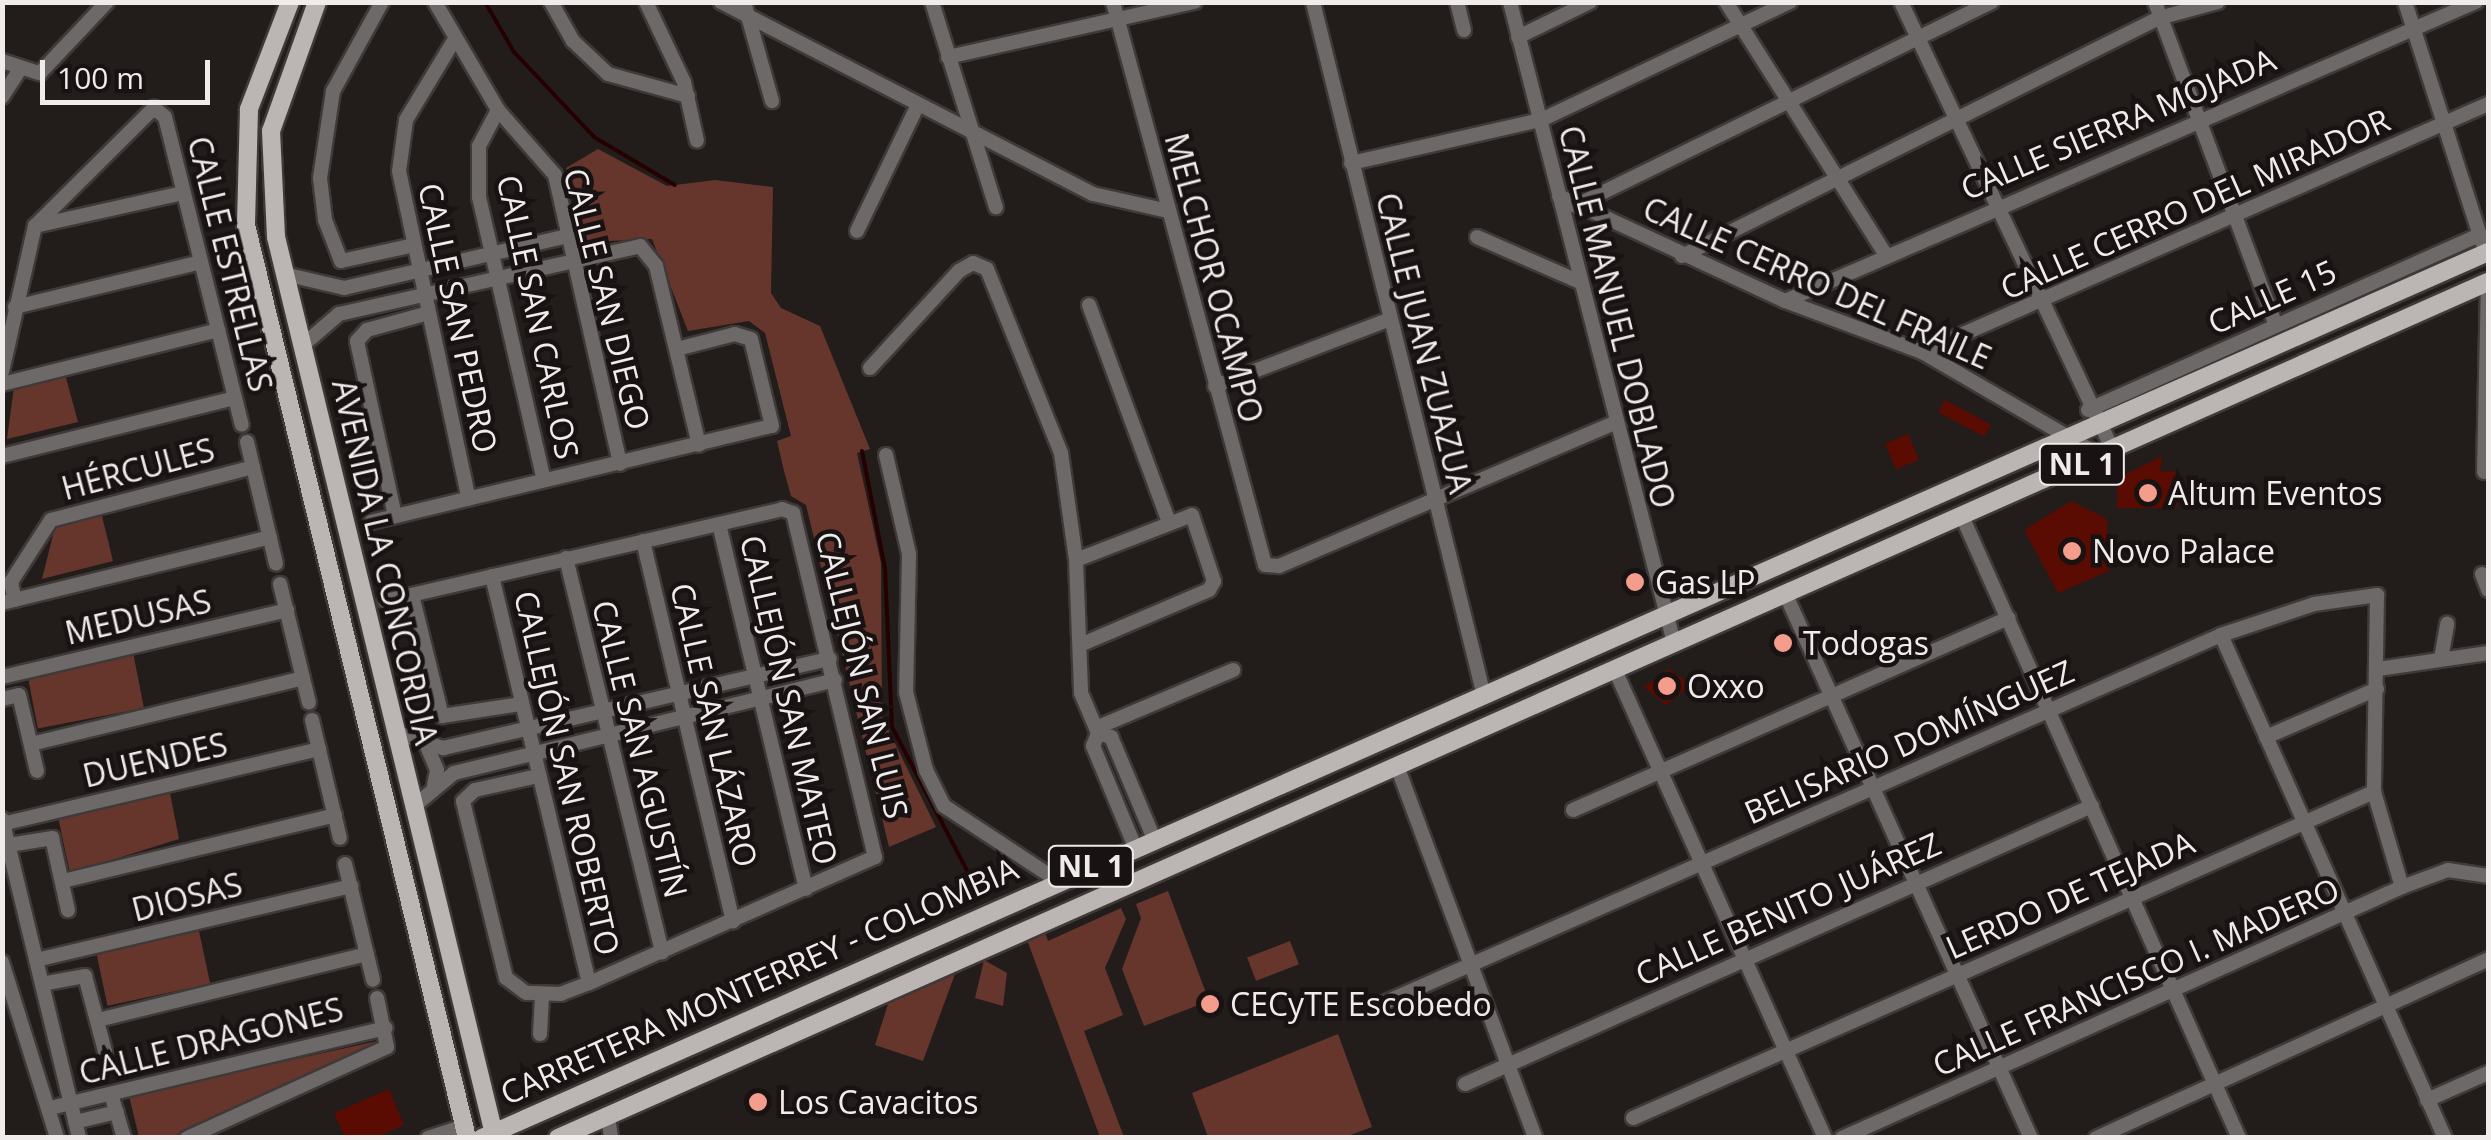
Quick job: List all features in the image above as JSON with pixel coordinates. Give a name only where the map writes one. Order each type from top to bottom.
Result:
[{"type":"main road","name":"AVENIDA LA CONCORDIA","points":[[290,2],[260,68],[244,145],[246,226],[466,1132]]},
{"type":"main road","name":"AVENIDA LA CONCORDIA","points":[[317,2],[272,131],[271,195],[284,274],[490,1136]]},
{"type":"main road","name":"CARRETERA MONTERREY - COLOMBIA","points":[[490,1136],[1058,880],[2070,436],[2092,418],[2485,246]]},
{"type":"main road","points":[[260,280],[284,274]]},
{"type":"main road","name":"CARRETERA MONTERREY - COLOMBIA","points":[[558,1138],[2488,282]]},
{"type":"main road","points":[[278,352],[302,346]]},
{"type":"main road","points":[[370,738],[394,732]]},
{"type":"main road","points":[[388,814],[414,807]]},
{"type":"main road","points":[[432,995],[457,989]]},
{"type":"street","points":[[2,61],[19,71],[47,69],[107,2]]},
{"type":"street","points":[[382,2],[333,91],[320,178],[325,220],[342,260],[410,246]]},
{"type":"street","name":"CALLE SAN DIEGO","points":[[435,2],[453,42],[498,110],[554,171],[620,464]]},
{"type":"street","points":[[550,2],[573,42],[608,74],[688,96]]},
{"type":"street","points":[[646,2],[688,96],[697,142]]},
{"type":"street","points":[[722,2],[748,20],[916,109],[1093,194],[1164,210]]},
{"type":"street","points":[[744,2],[772,100]]},
{"type":"street","points":[[932,2],[996,207]]},
{"type":"street","name":"MELCHOR OCAMPO","points":[[1113,2],[1164,210],[1267,567],[1436,498]]},
{"type":"street","points":[[948,56],[1195,2]]},
{"type":"street","name":"CALLE JUAN ZUAZUA","points":[[1313,2],[1484,696]]},
{"type":"street","points":[[1457,2],[1464,30]]},
{"type":"street","name":"CALLE MANUEL DOBLADO","points":[[1510,2],[1662,617],[1674,643]]},
{"type":"street","points":[[1518,37],[1590,2]]},
{"type":"street","points":[[1726,2],[1886,255]]},
{"type":"street","points":[[1351,163],[1541,120],[1790,2]]},
{"type":"street","points":[[1901,2],[2107,453]]},
{"type":"street","points":[[1574,206],[1918,38],[1970,7],[1992,2]]},
{"type":"street","points":[[2154,2],[2276,325]]},
{"type":"street","points":[[1682,256],[2159,18],[2218,2]]},
{"type":"street","points":[[2405,2],[2485,246]]},
{"type":"street","name":"CALLE SIERRA MOJADA","points":[[1784,302],[2199,116],[2476,2]]},
{"type":"street","name":"CALLE SAN PEDRO","points":[[453,42],[418,92],[398,152],[410,246],[469,499]]},
{"type":"street","points":[[2,97],[19,71]]},
{"type":"street","name":"CALLE CERRO DEL MIRADOR","points":[[1922,352],[2488,104]]},
{"type":"street","name":"CALLE ESTRELLAS","points":[[34,226],[142,113],[154,108],[165,117],[242,425]]},
{"type":"street","points":[[857,232],[916,109]]},
{"type":"street","name":"CALLE SAN CARLOS","points":[[498,110],[478,163],[490,253],[544,480]]},
{"type":"street","points":[[2,372],[34,226],[182,193]]},
{"type":"street","name":"CALLE CERRO DEL FRAILE","points":[[1559,196],[1784,302],[1922,352],[2107,453]]},
{"type":"street","points":[[316,287],[360,284],[568,236]]},
{"type":"street","points":[[1476,237],[1580,282]]},
{"type":"street","name":"CALLE 15","points":[[2092,418],[2276,325],[2485,246]]},
{"type":"street","points":[[302,346],[328,320],[366,306],[572,258],[644,248],[676,349],[699,446]]},
{"type":"street","points":[[15,306],[200,262]]},
{"type":"street","points":[[870,368],[959,271],[973,263],[986,270],[1061,452],[1076,560],[1082,693],[1097,730],[1093,746],[1136,847]]},
{"type":"street","points":[[284,274],[294,271],[316,287],[328,320]]},
{"type":"street","points":[[388,277],[394,299]]},
{"type":"street","points":[[2484,472],[2488,282]]},
{"type":"street","points":[[360,284],[366,306]]},
{"type":"street","points":[[1089,304],[1170,522]]},
{"type":"street","points":[[395,516],[357,341],[366,330],[425,314]]},
{"type":"street","points":[[1216,386],[1390,320]]},
{"type":"street","points":[[2,384],[218,330]]},
{"type":"street","points":[[371,522],[772,426],[755,346],[746,336],[676,349]]},
{"type":"street","points":[[2,456],[236,398]]},
{"type":"street","points":[[1436,498],[1614,423]]},
{"type":"street","name":"CALLE ESTRELLAS","points":[[247,442],[276,564]]},
{"type":"street","points":[[886,455],[909,554],[906,692],[926,770],[944,806],[1058,880]]},
{"type":"street","name":"HÉRCULES","points":[[9,601],[7,583],[44,526],[58,517],[253,467]]},
{"type":"street","name":"CALLEJÓN SAN LUIS","points":[[719,524],[791,511],[830,659],[876,854],[806,890]]},
{"type":"street","points":[[1961,514],[2239,1138]]},
{"type":"street","points":[[1076,560],[1192,515],[1214,581],[1210,590],[1080,644]]},
{"type":"street","points":[[386,600],[719,524]]},
{"type":"street","name":"CALLEJÓN SAN MATEO","points":[[719,524],[806,890]]},
{"type":"street","points":[[9,601],[270,537]]},
{"type":"street","name":"CALLE SAN LÁZARO","points":[[642,541],[733,922]]},
{"type":"street","name":"CALLE SAN AGUSTÍN","points":[[566,558],[662,952]]},
{"type":"street","points":[[2482,574],[2488,590]]},
{"type":"street","name":"CALLEJÓN SAN ROBERTO","points":[[492,576],[590,983]]},
{"type":"street","points":[[280,584],[309,703]]},
{"type":"street","points":[[1785,593],[2030,1138]]},
{"type":"street","points":[[412,595],[442,716],[520,704]]},
{"type":"street","name":"BELISARIO DOMÍNGUEZ","points":[[1370,1008],[1471,968],[2221,635],[2314,604],[2377,595],[2378,669]]},
{"type":"street","name":"MEDUSAS","points":[[2,677],[287,610]]},
{"type":"street","points":[[1573,810],[2009,618]]},
{"type":"street","points":[[2441,659],[2447,624]]},
{"type":"street","points":[[2221,635],[2445,1138]]},
{"type":"street","points":[[2402,887],[2374,792],[2378,669],[2488,653]]},
{"type":"street","points":[[426,744],[470,742],[830,659]]},
{"type":"street","points":[[1097,730],[1234,670]]},
{"type":"street","points":[[1615,670],[1747,957],[1824,1138]]},
{"type":"street","points":[[31,744],[303,678]]},
{"type":"street","points":[[414,807],[434,785],[474,767],[834,680]]},
{"type":"street","points":[[2266,738],[2378,688]]},
{"type":"street","points":[[2,699],[19,695],[37,771]]},
{"type":"street","points":[[312,720],[340,838]]},
{"type":"street","points":[[394,732],[404,730],[426,744],[437,770],[434,785]]},
{"type":"street","points":[[1097,730],[1108,734],[1154,839]]},
{"type":"street","points":[[470,742],[474,767]]},
{"type":"street","name":"DUENDES","points":[[3,822],[319,749]]},
{"type":"street","points":[[1103,770],[1122,762]]},
{"type":"street","points":[[1396,766],[1535,1137]]},
{"type":"street","points":[[538,776],[474,790],[463,801],[513,988],[542,996],[590,983],[806,890]]},
{"type":"street","name":"LERDO DE TEJADA","points":[[1633,1118],[2374,792]]},
{"type":"street","name":"CALLE BENITO JUÁREZ","points":[[1465,1084],[2092,806]]},
{"type":"street","points":[[63,881],[335,815]]},
{"type":"street","points":[[3,822],[77,1130],[116,1112]]},
{"type":"street","points":[[9,846],[52,838],[68,910]]},
{"type":"street","points":[[345,864],[374,980]]},
{"type":"street","name":"CALLE FRANCISCO I. MADERO","points":[[1842,1138],[2000,1071],[2402,887],[2453,870],[2488,876]]},
{"type":"street","name":"DIOSAS","points":[[36,960],[351,886]]},
{"type":"street","points":[[98,1020],[367,954]]},
{"type":"street","points":[[2096,1138],[2387,1008],[2488,958]]},
{"type":"street","points":[[2,962],[57,1138]]},
{"type":"street","points":[[42,984],[85,976],[105,1051]]},
{"type":"street","points":[[540,1034],[542,996]]},
{"type":"street","points":[[188,1138],[388,1047],[377,998]]},
{"type":"street","name":"CALLE DRAGONES","points":[[50,1108],[386,1028]]},
{"type":"street","points":[[2427,1100],[2488,1073]]},
{"type":"street","points":[[112,1094],[124,1138]]},
{"type":"street","points":[[608,1116],[611,1138]]},
{"type":"street","points":[[428,1138],[466,1132]]},
{"type":"shaded area","points":[[598,149],[667,186],[715,180],[773,187],[771,293],[781,308],[820,326],[870,449],[857,453],[881,563],[882,717],[936,827],[889,847],[806,505],[791,496],[784,471],[777,441],[791,436],[765,333],[749,321],[688,331],[652,239],[584,242],[566,168]]},
{"type":"shaded area","points":[[65,374],[78,422],[7,439],[14,387]]},
{"type":"shaded area","points":[[102,516],[113,561],[42,579],[55,527]]},
{"type":"shaded area","points":[[133,652],[144,708],[38,729],[27,673]]},
{"type":"shaded area","points":[[170,793],[179,839],[70,873],[58,817]]},
{"type":"shaded area","points":[[1168,891],[1209,1001],[1144,1026],[1122,969],[1141,918],[1136,904]]},
{"type":"shaded area","points":[[1121,908],[1126,919],[1105,968],[1123,1015],[1084,1031],[1124,1137],[1100,1137],[1027,940],[1045,932],[1048,941]]},
{"type":"shaded area","points":[[199,931],[210,984],[108,1006],[96,953]]},
{"type":"shaded area","points":[[1290,941],[1299,964],[1256,981],[1247,957]]},
{"type":"shaded area","points":[[984,960],[1007,973],[1003,1006],[975,998]]},
{"type":"shaded area","points":[[955,974],[923,1061],[875,1045],[888,1004]]},
{"type":"shaded area","points":[[1338,1034],[1372,1127],[1345,1137],[1208,1137],[1192,1093]]},
{"type":"shaded area","points":[[382,1040],[172,1137],[139,1137],[129,1096]]},
{"type":"building","points":[[1945,400],[1991,424],[1984,437],[1938,412]]},
{"type":"building","points":[[1908,434],[1919,460],[1896,470],[1885,444]]},
{"type":"building","name":"Altum Eventos","points":[[2162,456],[2160,471],[2179,472],[2177,508],[2117,508],[2118,478]]},
{"type":"building","name":"Novo Palace","points":[[2071,501],[2107,519],[2109,571],[2058,593],[2024,530]]},
{"type":"building","name":"Oxxo","points":[[1669,669],[1691,685],[1666,705],[1644,687]]},
{"type":"building","points":[[389,1089],[404,1125],[375,1138],[345,1138],[334,1113]]},
{"type":"waterway","points":[[485,2],[514,52],[594,137],[675,185]]},
{"type":"waterway","points":[[862,451],[885,568],[892,727],[969,874]]},
{"type":"place","name":"Altum Eventos","points":[[2148,493]]},
{"type":"place","name":"Novo Palace","points":[[2072,551]]},
{"type":"place","name":"Gas LP","points":[[1635,582]]},
{"type":"place","name":"Todogas","points":[[1783,643]]},
{"type":"place","name":"Oxxo","points":[[1667,686]]},
{"type":"place","name":"CECyTE Escobedo","points":[[1210,1004]]},
{"type":"place","name":"Los Cavacitos","points":[[758,1102]]}]
